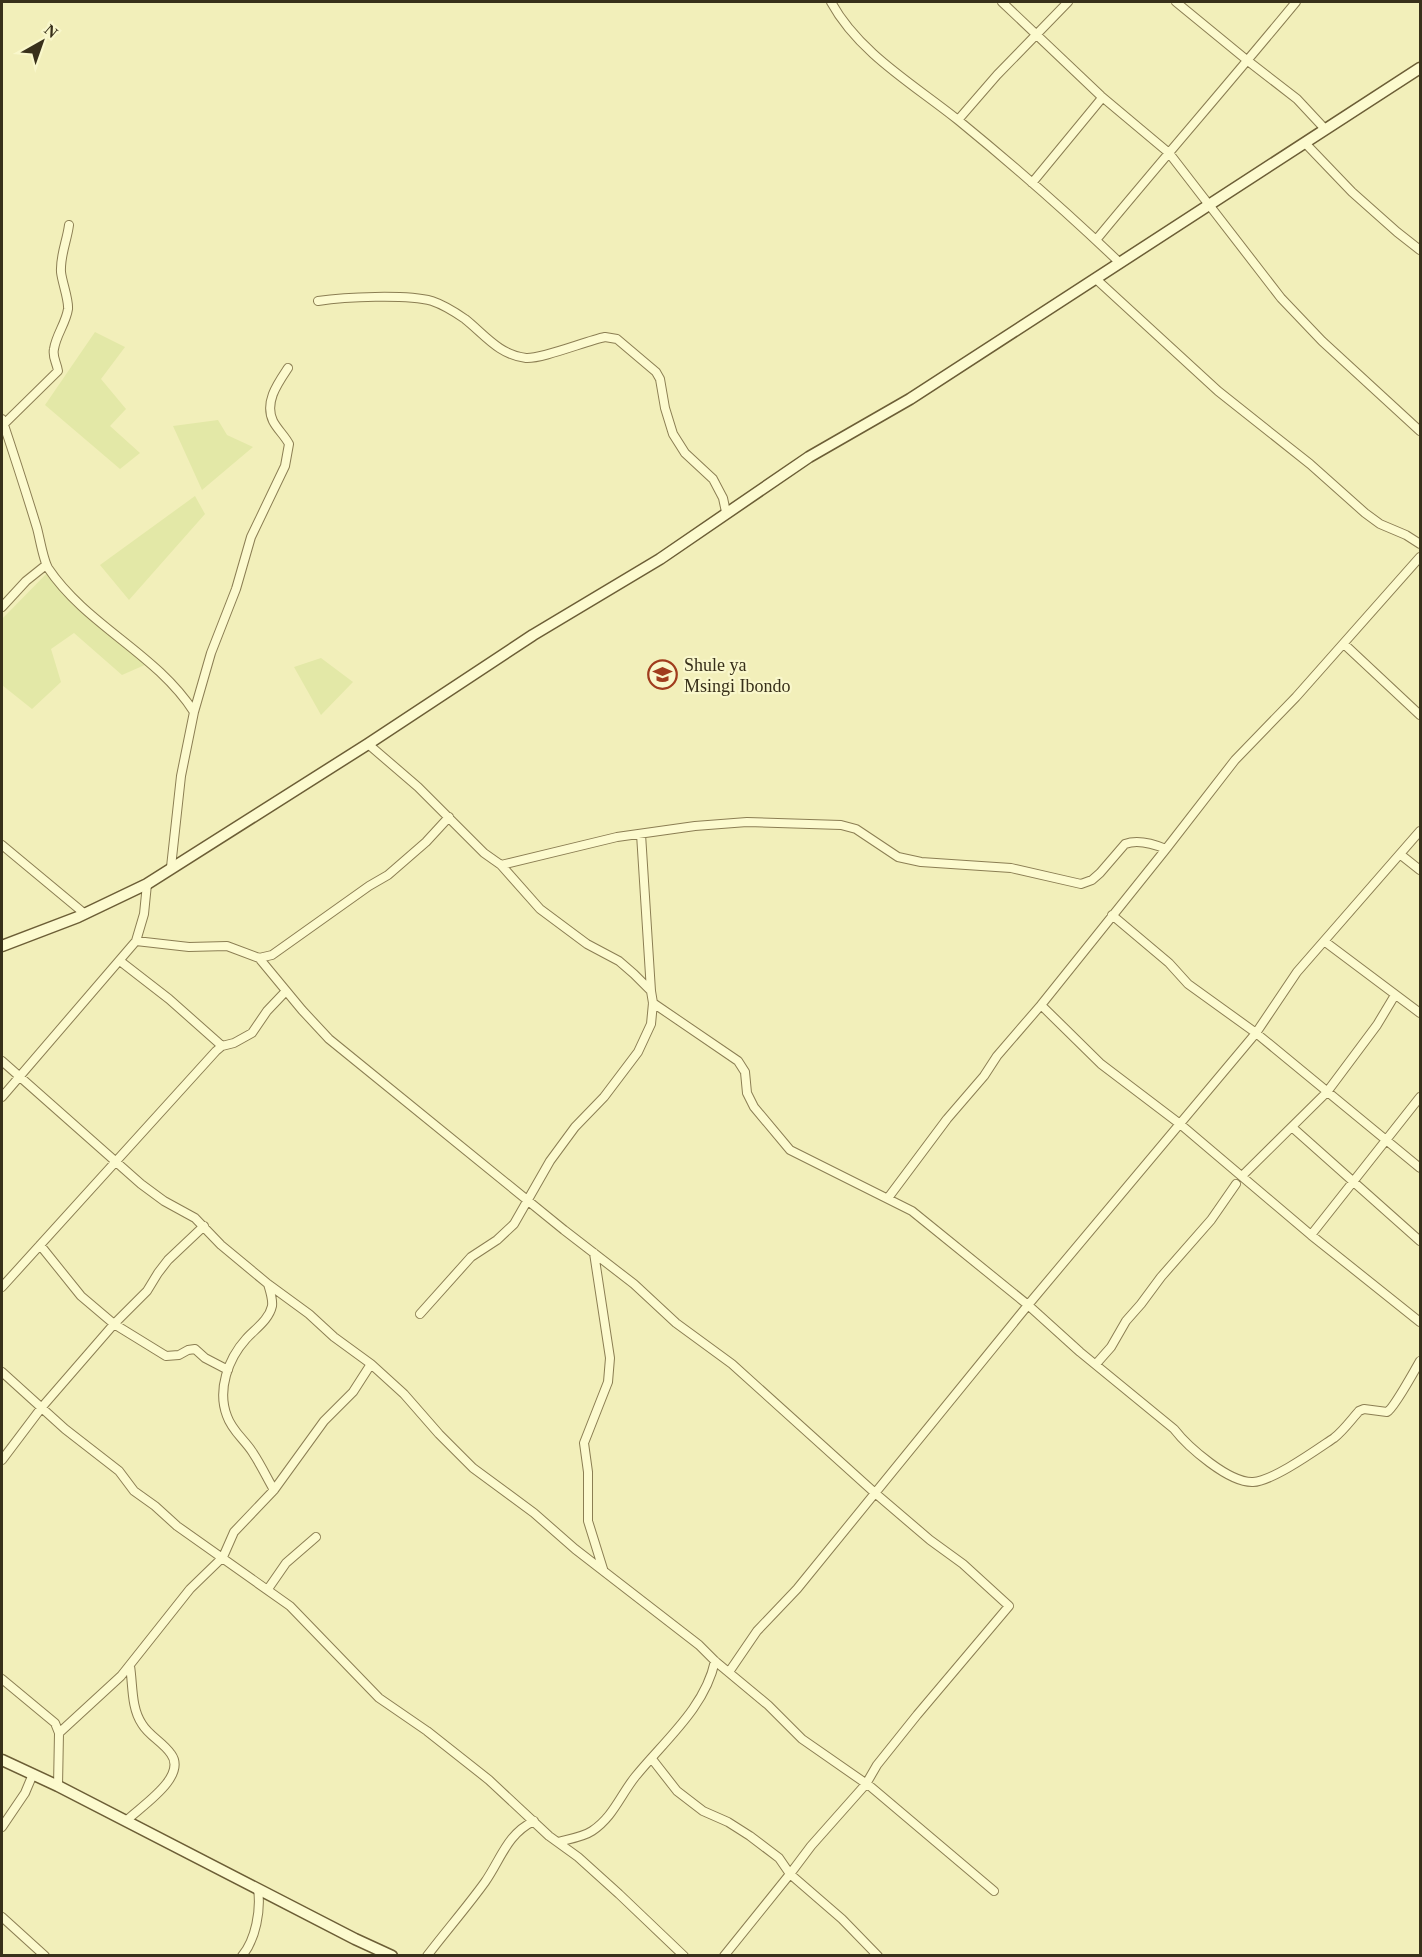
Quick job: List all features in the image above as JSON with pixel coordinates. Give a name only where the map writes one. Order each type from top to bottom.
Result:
[{"type":"main road","points":[[2,946],[85,914],[147,884],[368,744],[533,635],[660,560],[726,512],[809,457],[910,399],[1420,68]]},
{"type":"main road","points":[[2,1760],[58,1786],[392,1956]]},
{"type":"street","points":[[831,2],[840,19],[855,36],[1032,183],[1120,263]]},
{"type":"street","points":[[1002,2],[1102,98],[1169,153],[1281,298],[1322,340],[1420,431]]},
{"type":"street","points":[[958,120],[1035,34],[1068,2]]},
{"type":"street","points":[[1176,2],[1297,99],[1326,129]]},
{"type":"street","points":[[1095,240],[1296,2]]},
{"type":"street","points":[[1032,183],[1102,98]]},
{"type":"street","points":[[1305,142],[1352,192],[1420,250]]},
{"type":"street","points":[[69,225],[62,250],[61,269],[68,305],[54,349],[54,360],[58,371],[2,422],[23,483],[46,565],[66,591],[85,610],[138,651],[168,679],[184,696],[194,712]]},
{"type":"street","points":[[1096,279],[1218,391],[1310,464],[1365,513],[1380,524],[1420,544]]},
{"type":"street","points":[[318,301],[334,298],[379,298],[432,302],[465,319],[498,348],[513,356],[529,358],[605,337],[617,339],[656,372],[673,434],[685,453],[713,479],[723,498],[726,512]]},
{"type":"street","points":[[171,867],[181,776],[207,663],[236,589],[251,537],[285,466],[289,444],[274,423],[270,413],[275,390],[288,368]]},
{"type":"street","points":[[888,1198],[984,1076],[996,1056],[1041,1005],[1235,760],[1296,697],[1420,557]]},
{"type":"street","points":[[2,607],[26,581],[46,565]]},
{"type":"street","points":[[1344,644],[1420,715]]},
{"type":"street","points":[[368,744],[418,787],[484,853],[501,865],[540,909],[587,944],[619,961],[651,991]]},
{"type":"street","points":[[258,958],[278,951],[388,875],[426,842],[449,817]]},
{"type":"street","points":[[501,865],[617,837],[747,822],[842,825],[856,829],[898,857],[1011,868],[1081,884],[1092,880],[1125,844],[1149,843],[1166,849]]},
{"type":"street","points":[[729,1672],[757,1632],[797,1589],[1028,1305],[1256,1034],[1297,972],[1420,831]]},
{"type":"street","points":[[420,1314],[471,1257],[506,1233],[514,1224],[550,1161],[574,1127],[604,1097],[638,1052],[651,1024],[653,1003],[641,834]]},
{"type":"street","points":[[2,845],[85,914]]},
{"type":"street","points":[[1401,855],[1420,870]]},
{"type":"street","points":[[2,1098],[136,941],[144,914],[147,884]]},
{"type":"street","points":[[1112,915],[1169,963],[1188,984],[1256,1034],[1420,1168]]},
{"type":"street","points":[[136,941],[189,947],[227,946],[258,958],[329,1039],[634,1284],[676,1323],[732,1364],[875,1493],[930,1540],[963,1564],[1009,1606],[917,1715],[877,1765],[866,1784],[811,1846],[724,1956]]},
{"type":"street","points":[[1324,941],[1420,1013]]},
{"type":"street","points":[[120,961],[169,999],[222,1046]]},
{"type":"street","points":[[2,1287],[222,1046],[234,1043],[252,1032],[267,1011],[286,991]]},
{"type":"street","points":[[1243,1176],[1327,1092],[1377,1025],[1395,994]]},
{"type":"street","points":[[653,1003],[738,1061],[745,1072],[747,1093],[754,1107],[790,1150],[912,1211],[1028,1305],[1174,1429],[1183,1440],[1228,1474],[1252,1482],[1270,1478],[1335,1437],[1364,1409],[1382,1412],[1393,1409],[1420,1361]]},
{"type":"street","points":[[1041,1005],[1101,1064],[1180,1124],[1311,1235],[1420,1323]]},
{"type":"street","points":[[2,1061],[141,1184],[164,1201],[195,1218],[210,1236],[353,1352],[371,1364],[404,1394],[472,1468],[534,1513],[575,1549],[699,1645],[768,1705],[802,1739],[866,1784],[994,1891]]},
{"type":"street","points":[[1311,1235],[1420,1097]]},
{"type":"street","points":[[1293,1128],[1420,1241]]},
{"type":"street","points":[[1096,1365],[1111,1347],[1126,1321],[1211,1220],[1236,1184]]},
{"type":"street","points":[[2,1460],[42,1407],[114,1324],[147,1291],[168,1260],[204,1226]]},
{"type":"street","points":[[40,1245],[81,1296],[114,1324],[160,1354],[174,1356],[195,1349],[205,1358],[228,1370]]},
{"type":"street","points":[[594,1253],[610,1358],[608,1382],[584,1443],[588,1472],[588,1521],[603,1569]]},
{"type":"street","points":[[268,1284],[272,1307],[267,1317],[235,1352],[224,1380],[223,1397],[232,1429],[253,1453],[274,1490]]},
{"type":"street","points":[[59,1733],[110,1688],[190,1590],[223,1557],[234,1532],[274,1490],[324,1421],[353,1392],[371,1364]]},
{"type":"street","points":[[2,1372],[91,1451],[119,1471],[139,1495],[199,1543],[268,1589],[310,1626],[379,1698],[427,1731],[489,1780],[656,1927],[684,1956]]},
{"type":"street","points":[[268,1589],[286,1563],[316,1537]]},
{"type":"street","points":[[558,1842],[591,1832],[607,1819],[634,1778],[695,1706],[711,1676],[715,1661]]},
{"type":"street","points":[[126,1821],[159,1794],[171,1777],[174,1764],[174,1757],[170,1751],[150,1734],[139,1718],[134,1701],[130,1666]]},
{"type":"street","points":[[2,1679],[55,1723],[59,1733],[58,1786]]},
{"type":"street","points":[[652,1758],[677,1791],[704,1811],[750,1836],[779,1858],[790,1874],[849,1925],[878,1956]]},
{"type":"street","points":[[2,1827],[25,1793],[33,1774]]},
{"type":"street","points":[[427,1956],[484,1883],[513,1835],[534,1821]]},
{"type":"street","points":[[242,1956],[252,1940],[260,1901],[258,1889]]},
{"type":"street","points":[[2,1917],[45,1956]]},
{"type":"green space","points":[[95,332],[125,347],[101,379],[126,409],[110,426],[140,453],[120,469],[45,405]]},
{"type":"green space","points":[[218,420],[227,435],[253,447],[202,490],[173,426]]},
{"type":"green space","points":[[195,496],[205,514],[129,600],[100,565]]},
{"type":"green space","points":[[51,569],[147,664],[122,675],[74,633],[51,649],[61,682],[32,709],[2,685],[2,619]]},
{"type":"green space","points":[[321,658],[353,682],[321,715],[294,667]]},
{"type":"place","name":"Shule ya Msingi Ibondo","points":[[663,675]]}]
